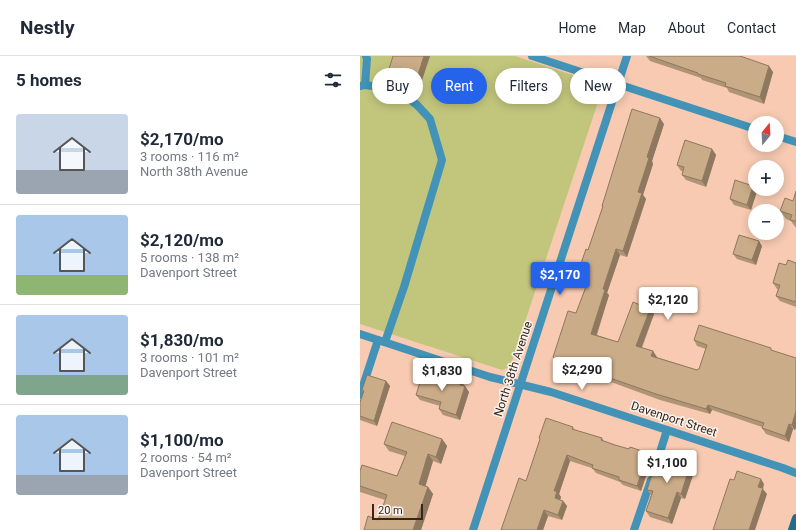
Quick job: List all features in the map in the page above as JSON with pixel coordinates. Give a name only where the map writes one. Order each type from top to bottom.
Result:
[{"type":"street","points":[[360,395],[404,287],[442,160],[430,119],[417,105],[403,94],[387,88],[363,85],[367,59],[366,56]]},
{"type":"street","points":[[532,56],[570,69]]},
{"type":"street","name":"North 38th Avenue","points":[[623,68],[627,56]]},
{"type":"street","points":[[626,87],[748,127]]},
{"type":"street","name":"North 38th Avenue","points":[[473,530],[611,104]]},
{"type":"street","points":[[784,138],[796,142]]},
{"type":"street","name":"Davenport Street","points":[[360,334],[490,377],[551,392],[796,473]]},
{"type":"street","points":[[634,530],[667,430]]},
{"type":"street","points":[[792,530],[796,518]]},
{"type":"green space","points":[[360,56],[515,56],[551,68],[495,68],[495,104],[562,104],[562,71],[570,74],[570,104],[597,104],[510,367],[502,370],[360,324]]},
{"type":"building","points":[[393,56],[424,56],[420,68],[389,68]]},
{"type":"building","points":[[649,56],[740,56],[769,66],[760,97],[725,86],[726,83]]},
{"type":"building","points":[[632,109],[660,118],[647,157],[649,158],[638,192],[642,193],[623,251],[616,249],[591,334],[618,342],[633,302],[650,309],[636,346],[653,351],[651,356],[697,370],[699,369],[707,345],[694,340],[699,325],[771,348],[771,350],[796,358],[796,411],[792,425],[789,424],[785,436],[762,428],[764,423],[708,405],[706,409],[656,394],[593,373],[593,371],[586,368],[553,357],[568,311],[576,313],[587,284],[582,282],[583,280],[576,278],[586,249],[588,250],[603,206]]},
{"type":"building","points":[[685,140],[712,149],[702,181],[682,175],[684,167],[677,165]]},
{"type":"building","points":[[735,180],[748,184],[748,196],[750,196],[747,205],[730,199]]},
{"type":"building","points":[[796,191],[796,221],[790,220],[792,215],[784,212],[784,204],[783,204],[785,198],[793,201]]},
{"type":"building","points":[[739,235],[748,238],[748,240],[759,241],[752,260],[733,254]]},
{"type":"building","points":[[788,260],[796,263],[796,302],[776,296],[780,285],[773,283],[779,263],[786,265]]},
{"type":"building","points":[[423,373],[432,376],[433,374],[445,378],[445,376],[461,381],[460,385],[465,386],[456,415],[439,409],[441,402],[416,395]]},
{"type":"building","points":[[367,375],[386,381],[374,421],[360,416],[360,402],[364,391],[362,390]]},
{"type":"building","points":[[546,418],[573,427],[572,429],[602,438],[601,440],[615,445],[629,449],[630,447],[648,453],[637,486],[619,480],[619,477],[592,468],[593,465],[567,455],[554,491],[557,491],[555,498],[563,501],[558,515],[544,510],[537,530],[501,530],[519,478],[526,481]]},
{"type":"building","points":[[392,422],[442,439],[436,457],[428,454],[419,484],[428,487],[413,530],[364,530],[368,516],[378,520],[387,495],[360,486],[360,471],[362,465],[397,476],[407,452],[384,444]]},
{"type":"building","points":[[662,454],[691,463],[681,494],[677,492],[668,518],[646,511],[653,491],[647,490],[658,456],[661,457]]},
{"type":"building","points":[[737,471],[761,479],[758,487],[763,488],[749,530],[713,530],[730,479],[734,480]]}]
